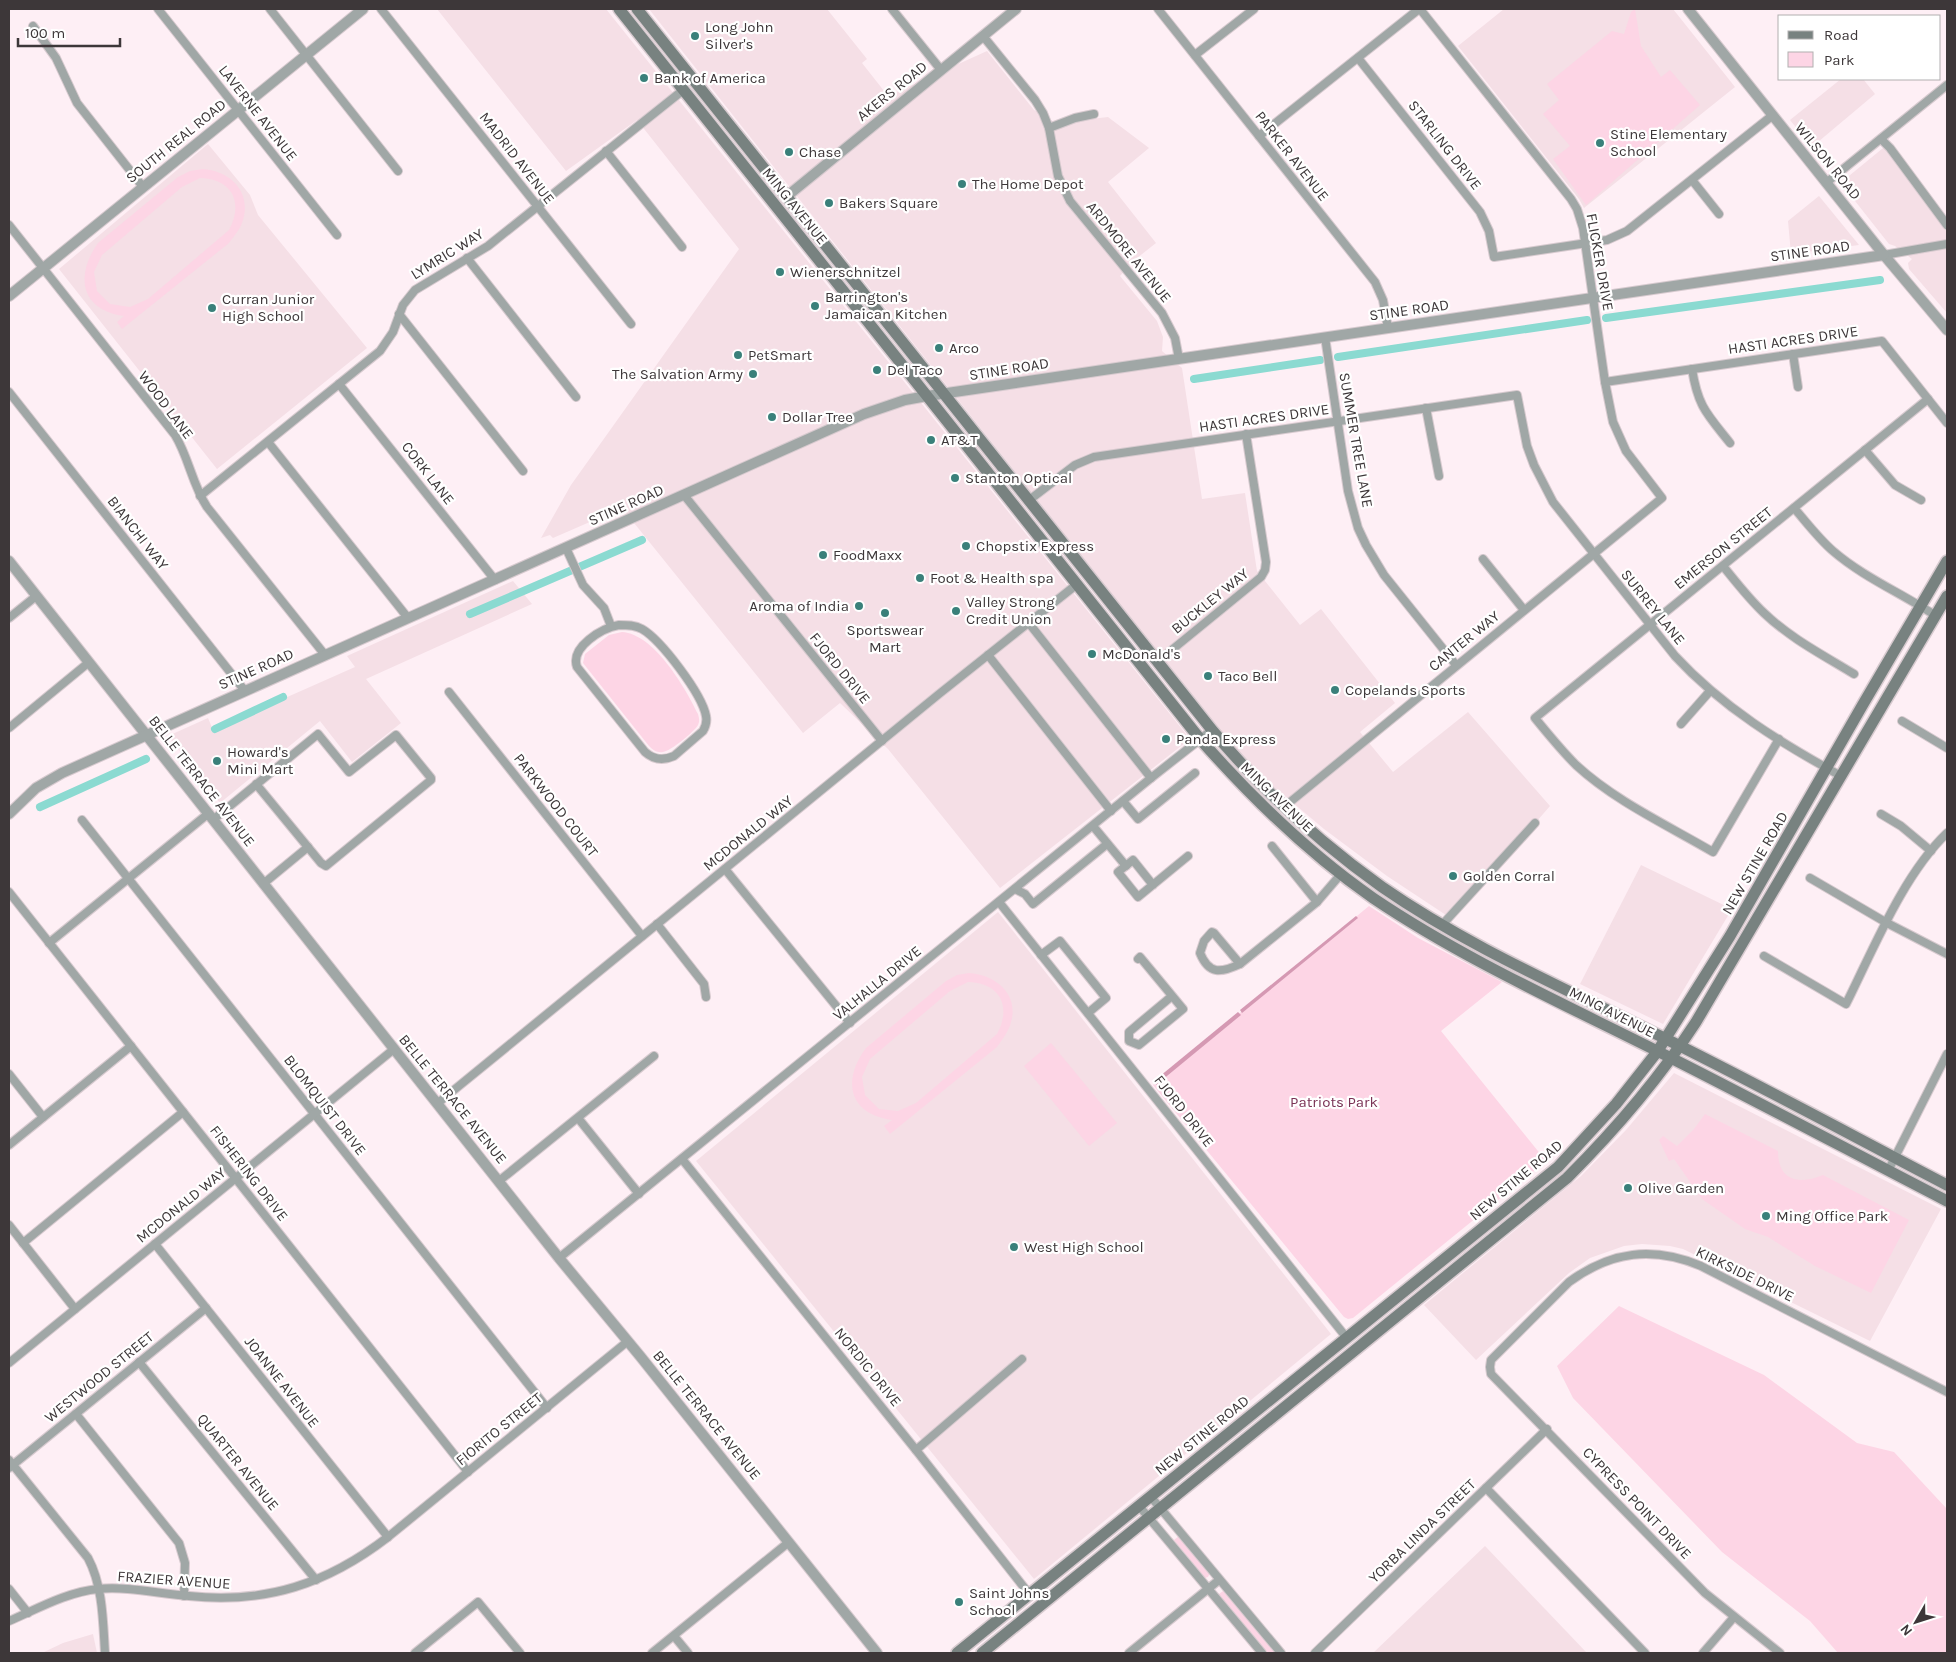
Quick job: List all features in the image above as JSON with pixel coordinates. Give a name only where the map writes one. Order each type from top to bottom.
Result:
[{"type":"main road","name":"MING AVENUE","points":[[619,9],[682,91],[787,219],[1200,739],[1277,820],[1341,874],[1374,898],[1455,948],[1947,1201]]},
{"type":"main road","name":"MING AVENUE","points":[[637,9],[1086,575],[1239,762],[1284,807],[1318,837],[1384,888],[1442,925],[1531,972],[1666,1038],[1947,1185]]},
{"type":"main road","points":[[629,22],[682,76],[694,81]]},
{"type":"main road","points":[[682,91],[695,93],[718,120],[733,131]]},
{"type":"main road","points":[[730,150],[776,196],[786,197]]},
{"type":"main road","points":[[787,219],[798,222],[826,254],[840,265]]},
{"type":"main road","points":[[1043,542],[1075,572],[1086,575]]},
{"type":"main road","name":"NEW STINE ROAD","points":[[957,1653],[1558,1167],[1616,1104],[1657,1052],[1730,936],[1947,561]]},
{"type":"main road","points":[[1076,585],[1091,591],[1128,626]]},
{"type":"main road","name":"NEW STINE ROAD","points":[[982,1653],[1567,1178],[1609,1135],[1680,1047],[1947,596]]},
{"type":"main road","points":[[1242,784],[1270,805],[1284,807]]},
{"type":"main road","points":[[1277,820],[1289,821],[1318,837]]},
{"type":"main road","points":[[1374,898],[1431,926],[1442,925]]},
{"type":"main road","points":[[1364,1343],[1365,1332],[1370,1325],[1382,1316],[1386,1305]]},
{"type":"main road","points":[[1308,1388],[1312,1376],[1347,1348],[1346,1338]]},
{"type":"street","name":"LAVERNE AVENUE","points":[[158,9],[337,235]]},
{"type":"street","points":[[270,9],[398,171]]},
{"type":"street","name":"SOUTH REAL ROAD","points":[[9,296],[363,9]]},
{"type":"street","name":"MADRID AVENUE","points":[[382,9],[631,324]]},
{"type":"street","points":[[892,9],[941,70]]},
{"type":"street","name":"AKERS ROAD","points":[[786,197],[1016,9]]},
{"type":"street","name":"PARKER AVENUE","points":[[1158,9],[1375,282],[1383,300],[1388,328]]},
{"type":"street","points":[[1195,55],[1254,9]]},
{"type":"street","points":[[1259,136],[1420,9]]},
{"type":"street","name":"FLICKER DRIVE","points":[[1420,9],[1571,199],[1581,221],[1609,407],[1619,437],[1634,464],[1662,498]]},
{"type":"street","name":"WILSON ROAD","points":[[1688,9],[1884,255],[1947,330]]},
{"type":"street","points":[[33,26],[56,58],[76,103],[143,187]]},
{"type":"street","name":"ARDMORE AVENUE","points":[[982,36],[1035,100],[1049,128],[1054,164],[1063,190],[1162,313],[1175,338],[1179,359]]},
{"type":"street","name":"STARLING DRIVE","points":[[1358,58],[1480,212],[1490,231],[1494,257],[1585,244]]},
{"type":"street","points":[[1826,183],[1947,85]]},
{"type":"street","name":"LYMRIC WAY","points":[[200,496],[380,351],[393,332],[403,305],[416,290],[488,246],[682,91]]},
{"type":"street","points":[[1049,128],[1075,118],[1094,114]]},
{"type":"street","points":[[1585,244],[1607,240],[1627,231],[1773,115]]},
{"type":"street","points":[[1881,139],[1890,148],[1947,225]]},
{"type":"street","points":[[606,151],[682,247]]},
{"type":"street","points":[[1692,180],[1719,214]]},
{"type":"street","name":"WOOD LANE","points":[[9,226],[175,436],[186,456],[200,496],[325,655]]},
{"type":"street","name":"STINE ROAD","points":[[9,814],[24,798],[48,781],[146,735],[864,414],[898,402],[927,396],[1884,255],[1947,244]]},
{"type":"street","points":[[467,258],[576,397]]},
{"type":"street","points":[[399,314],[523,471]]},
{"type":"street","name":"SUMMER TREE LANE","points":[[1325,337],[1348,491],[1358,528],[1366,546],[1388,582],[1456,665]]},
{"type":"street","name":"HASTI ACRES DRIVE","points":[[1605,382],[1882,341],[1947,423]]},
{"type":"street","points":[[1793,354],[1798,387]]},
{"type":"street","points":[[1692,369],[1695,391],[1701,405],[1730,443]]},
{"type":"street","name":"CORK LANE","points":[[339,384],[494,580]]},
{"type":"street","name":"BIANCHI WAY","points":[[9,392],[245,690]]},
{"type":"street","name":"HASTI ACRES DRIVE","points":[[1028,501],[1075,465],[1094,457],[1517,395]]},
{"type":"street","name":"SURREY LANE","points":[[1517,395],[1527,446],[1543,484],[1562,516],[1675,656],[1710,691],[1747,719],[1841,776]]},
{"type":"street","name":"EMERSON STREET","points":[[1779,739],[1713,852],[1623,799],[1591,777],[1558,747],[1534,718],[1928,399]]},
{"type":"street","points":[[1426,408],[1439,476]]},
{"type":"street","name":"BUCKLEY WAY","points":[[1157,662],[1261,577],[1265,570],[1266,562],[1246,434]]},
{"type":"street","points":[[268,442],[408,618]]},
{"type":"street","points":[[1865,450],[1895,485],[1921,500]]},
{"type":"street","name":"FJORD DRIVE","points":[[684,495],[882,741]]},
{"type":"street","name":"CANTER WAY","points":[[1284,807],[1662,498]]},
{"type":"street","points":[[1794,508],[1834,552],[1936,616]]},
{"type":"street","points":[[566,548],[588,591],[604,608],[611,626]]},
{"type":"street","points":[[1483,559],[1524,610]]},
{"type":"street","name":"BELLE TERRACE AVENUE","points":[[9,561],[88,664],[211,816],[560,1258],[877,1653]]},
{"type":"street","points":[[1723,566],[1748,597],[1780,628],[1854,674]]},
{"type":"street","name":"MCDONALD WAY","points":[[438,1103],[1028,622],[1076,585]]},
{"type":"street","points":[[9,618],[36,597]]},
{"type":"street","points":[[1028,622],[1151,778]]},
{"type":"street","points":[[611,626],[634,626],[649,634],[683,674],[706,713],[706,725],[703,731],[674,756],[656,759],[645,752],[577,667],[576,657],[580,648],[611,626]]},
{"type":"street","points":[[988,655],[1111,811]]},
{"type":"street","points":[[9,728],[88,664]]},
{"type":"street","points":[[1681,724],[1710,691]]},
{"type":"street","name":"PARKWOOD COURT","points":[[448,692],[642,936]]},
{"type":"street","points":[[1902,721],[1947,748]]},
{"type":"street","name":"VALHALLA DRIVE","points":[[560,1258],[1212,730]]},
{"type":"street","points":[[49,943],[128,879],[256,784],[318,734],[349,772],[396,735],[430,775],[431,780],[326,866],[320,863],[256,784]]},
{"type":"street","points":[[1123,801],[1138,819],[1195,773]]},
{"type":"street","points":[[1880,814],[1901,826],[1931,851]]},
{"type":"street","name":"BLOMQUIST DRIVE","points":[[82,820],[547,1408]]},
{"type":"street","points":[[1442,925],[1535,823]]},
{"type":"street","points":[[1093,826],[1126,866]]},
{"type":"street","points":[[1764,956],[1846,1004],[1914,874],[1947,833]]},
{"type":"street","points":[[1015,889],[1025,894],[1033,904],[1107,844]]},
{"type":"street","points":[[1272,846],[1318,902]]},
{"type":"street","points":[[264,884],[308,847]]},
{"type":"street","points":[[1153,885],[1133,860],[1118,872],[1138,897],[1153,885],[1188,856]]},
{"type":"street","points":[[725,869],[850,1023]]},
{"type":"street","points":[[1240,964],[1214,933],[1209,933],[1200,953],[1213,970],[1220,972],[1240,964],[1318,902],[1341,874]]},
{"type":"street","points":[[1810,878],[1887,923],[1947,954]]},
{"type":"street","name":"FISHERING DRIVE","points":[[9,892],[468,1472]]},
{"type":"street","name":"FJORD DRIVE","points":[[999,902],[1346,1338]]},
{"type":"street","points":[[657,924],[704,984],[706,997]]},
{"type":"street","points":[[1042,955],[1060,940],[1106,998],[1088,1013]]},
{"type":"street","points":[[1129,1041],[1139,1045],[1183,1009],[1140,957],[1138,959]]},
{"type":"street","points":[[1129,1041],[1129,1032],[1172,996]]},
{"type":"street","points":[[1118,1050],[1129,1041]]},
{"type":"street","points":[[9,1145],[131,1046]]},
{"type":"street","name":"MCDONALD WAY","points":[[9,1363],[394,1049]]},
{"type":"street","points":[[1888,1171],[1947,1054]]},
{"type":"street","points":[[499,1181],[654,1056]]},
{"type":"street","points":[[9,1074],[43,1117]]},
{"type":"street","points":[[23,1243],[183,1112]]},
{"type":"street","points":[[578,1118],[639,1194]]},
{"type":"street","name":"NORDIC DRIVE","points":[[682,1159],[1030,1594]]},
{"type":"street","points":[[9,1226],[75,1309]]},
{"type":"street","name":"JOANNE AVENUE","points":[[156,1244],[388,1537]]},
{"type":"street","name":"KIRKSIDE DRIVE","points":[[1491,1360],[1570,1282],[1581,1274],[1605,1261],[1619,1257],[1633,1254],[1662,1254],[1688,1260],[1701,1266],[1947,1392]]},
{"type":"street","name":"WESTWOOD STREET","points":[[10,1464],[76,1414],[206,1308]]},
{"type":"street","name":"FIORITO STREET","points":[[388,1537],[628,1342]]},
{"type":"street","points":[[916,1450],[1022,1359]]},
{"type":"street","name":"CYPRESS POINT DRIVE","points":[[1491,1360],[1492,1374],[1705,1594],[1780,1653]]},
{"type":"street","name":"QUARTER AVENUE","points":[[139,1362],[316,1580]]},
{"type":"street","points":[[76,1414],[179,1542],[186,1563],[184,1596]]},
{"type":"street","name":"YORBA LINDA STREET","points":[[1315,1653],[1547,1430]]},
{"type":"street","points":[[10,1464],[88,1558],[94,1568],[99,1589],[105,1653]]},
{"type":"street","points":[[1486,1488],[1645,1653]]},
{"type":"street","points":[[1151,1497],[1281,1653]]},
{"type":"street","points":[[1140,1506],[1148,1518],[1262,1653]]},
{"type":"street","name":"FRAZIER AVENUE","points":[[9,1621],[74,1594],[99,1589],[225,1598],[247,1597],[286,1590],[316,1580],[351,1563],[388,1537]]},
{"type":"street","points":[[652,1653],[789,1542]]},
{"type":"street","points":[[1129,1653],[1219,1580]]},
{"type":"street","points":[[9,1589],[28,1613]]},
{"type":"street","points":[[415,1653],[478,1602],[520,1653]]},
{"type":"street","points":[[1703,1653],[1734,1617]]},
{"type":"street","points":[[674,1636],[688,1653]]},
{"type":"shaded area","points":[[437,9],[606,9],[1190,739],[1000,888],[888,749],[840,703],[803,733],[622,508],[553,538],[550,535],[541,538],[571,485],[739,249],[637,120],[566,171]]},
{"type":"shaded area","points":[[649,9],[827,9],[867,59],[862,63],[888,96],[987,51],[1034,110],[1056,123],[1108,117],[1149,148],[1108,182],[1156,243],[1132,262],[1120,276],[1157,321],[1163,337],[1162,351],[1182,368],[1202,499],[1245,493],[1257,571],[1300,625],[1321,609],[1395,703],[1360,732],[1393,772],[1468,712],[1550,806],[1452,919],[1387,876],[1324,829],[1266,780],[1220,731]]},
{"type":"shaded area","name":"Stine Elementary School","points":[[1504,9],[1673,9],[1735,87],[1584,208],[1579,199],[1458,46]]},
{"type":"shaded area","points":[[1840,80],[1864,80],[1875,94],[1812,147],[1790,120]]},
{"type":"shaded area","name":"Curran Junior High School","points":[[208,144],[250,195],[258,215],[367,348],[217,469],[59,269]]},
{"type":"shaded area","points":[[1888,144],[1947,222],[1947,313],[1909,269],[1908,263],[1912,259],[1895,246],[1889,244],[1844,187],[1844,180]]},
{"type":"shaded area","points":[[1819,196],[1859,245],[1791,254],[1788,221]]},
{"type":"shaded area","points":[[513,581],[532,604],[366,679],[401,723],[352,762],[320,721],[220,803],[168,736],[208,718],[213,730],[355,667],[347,656]]},
{"type":"shaded area","points":[[1641,865],[1732,909],[1663,1024],[1580,984]]},
{"type":"shaded area","name":"West High School","points":[[998,912],[1331,1334],[1034,1579],[696,1161]]},
{"type":"shaded area","points":[[1356,916],[1358,918],[1242,1013],[1240,1010]]},
{"type":"shaded area","points":[[1238,1012],[1241,1015],[1156,1085],[1154,1081]]},
{"type":"shaded area","points":[[1674,1073],[1941,1209],[1870,1341],[1683,1249],[1642,1244],[1624,1246],[1590,1258],[1569,1273],[1476,1360],[1424,1305],[1581,1176],[1626,1130]]},
{"type":"shaded area","points":[[1485,1546],[1587,1653],[1373,1653]]},
{"type":"shaded area","points":[[93,1634],[97,1653],[42,1653],[63,1643]]},
{"type":"green space","points":[[1635,9],[1641,46],[1661,77],[1670,70],[1700,105],[1586,205],[1553,159],[1570,146],[1543,114],[1559,100],[1547,84],[1612,31],[1624,34],[1631,12]]},
{"type":"green space","points":[[203,169],[222,174],[231,179],[242,193],[245,212],[242,223],[229,243],[122,329],[117,322],[124,316],[98,307],[90,299],[85,279],[86,267],[91,255],[98,243],[178,177],[190,171]],"holes":[[[200,178],[211,179],[227,188],[235,202],[233,220],[229,230],[148,299],[130,307],[110,304],[97,291],[94,272],[102,255],[182,187]]]},
{"type":"green space","points":[[622,632],[634,635],[646,642],[657,652],[677,677],[698,714],[699,722],[696,728],[667,751],[657,752],[649,746],[583,663],[585,654],[609,635]]},
{"type":"green space","name":"Patriots Park","points":[[1369,906],[1418,938],[1502,982],[1441,1031],[1546,1161],[1353,1318],[1348,1319],[1344,1317],[1153,1085]]},
{"type":"green space","points":[[969,973],[980,975],[998,983],[1005,990],[1010,998],[1012,1007],[1009,1028],[997,1047],[890,1134],[884,1126],[892,1120],[866,1111],[858,1103],[854,1094],[852,1083],[858,1060],[866,1048],[946,981],[957,975]],"holes":[[[968,982],[979,983],[995,992],[1003,1006],[1001,1024],[997,1034],[916,1103],[898,1111],[879,1109],[865,1095],[862,1077],[870,1059],[950,991]]]},
{"type":"green space","points":[[1051,1043],[1117,1123],[1089,1146],[1024,1066]]},
{"type":"green space","points":[[1705,1114],[1778,1151],[1782,1169],[1792,1178],[1806,1180],[1823,1175],[1909,1220],[1871,1293],[1815,1266],[1768,1237],[1745,1229],[1702,1199],[1674,1159],[1669,1161],[1659,1140],[1663,1136],[1677,1146],[1694,1129]]},
{"type":"green space","points":[[1619,1306],[1764,1375],[1857,1443],[1894,1452],[1947,1509],[1947,1653],[1838,1653],[1810,1621],[1722,1552],[1573,1398],[1557,1366]]},
{"type":"green space","points":[[1179,1536],[1210,1573],[1208,1577],[1205,1578],[1174,1540]]},
{"type":"green space","points":[[1223,1591],[1276,1653],[1268,1653],[1261,1646],[1219,1596]]},
{"type":"waterway","points":[[1606,318],[1880,280]]},
{"type":"waterway","points":[[1338,357],[1587,320]]},
{"type":"waterway","points":[[1194,379],[1320,360]]},
{"type":"waterway","points":[[470,614],[642,540]]},
{"type":"waterway","points":[[215,729],[283,697]]},
{"type":"waterway","points":[[40,807],[146,759]]},
{"type":"place","name":"Long John Silver's","points":[[695,36]]},
{"type":"place","name":"Bank of America","points":[[644,78]]},
{"type":"place","name":"Stine Elementary School","points":[[1600,143]]},
{"type":"place","name":"Chase","points":[[789,152]]},
{"type":"place","name":"The Home Depot","points":[[962,184]]},
{"type":"place","name":"Bakers Square","points":[[829,203]]},
{"type":"place","name":"Wienerschnitzel","points":[[780,272]]},
{"type":"place","name":"Barrington's Jamaican Kitchen","points":[[815,306]]},
{"type":"place","name":"Curran Junior High School","points":[[212,308]]},
{"type":"place","name":"Arco","points":[[939,348]]},
{"type":"place","name":"PetSmart","points":[[738,355]]},
{"type":"place","name":"Del Taco","points":[[877,370]]},
{"type":"place","name":"The Salvation Army","points":[[753,374]]},
{"type":"place","name":"Dollar Tree","points":[[772,417]]},
{"type":"place","name":"AT&T","points":[[931,440]]},
{"type":"place","name":"Stanton Optical","points":[[955,478]]},
{"type":"place","name":"Chopstix Express","points":[[966,546]]},
{"type":"place","name":"FoodMaxx","points":[[823,555]]},
{"type":"place","name":"Foot & Health spa","points":[[920,578]]},
{"type":"place","name":"Aroma of India","points":[[859,606]]},
{"type":"place","name":"Valley Strong Credit Union","points":[[956,611]]},
{"type":"place","name":"Sportswear Mart","points":[[885,613]]},
{"type":"place","name":"McDonald's","points":[[1092,654]]},
{"type":"place","name":"Taco Bell","points":[[1208,676]]},
{"type":"place","name":"Copelands Sports","points":[[1335,690]]},
{"type":"place","name":"Panda Express","points":[[1166,739]]},
{"type":"place","name":"Howard's Mini Mart","points":[[217,761]]},
{"type":"place","name":"Golden Corral","points":[[1453,876]]},
{"type":"place","name":"Olive Garden","points":[[1628,1188]]},
{"type":"place","name":"Ming Office Park","points":[[1766,1216]]},
{"type":"place","name":"West High School","points":[[1014,1247]]},
{"type":"place","name":"Saint Johns School","points":[[959,1602]]}]
